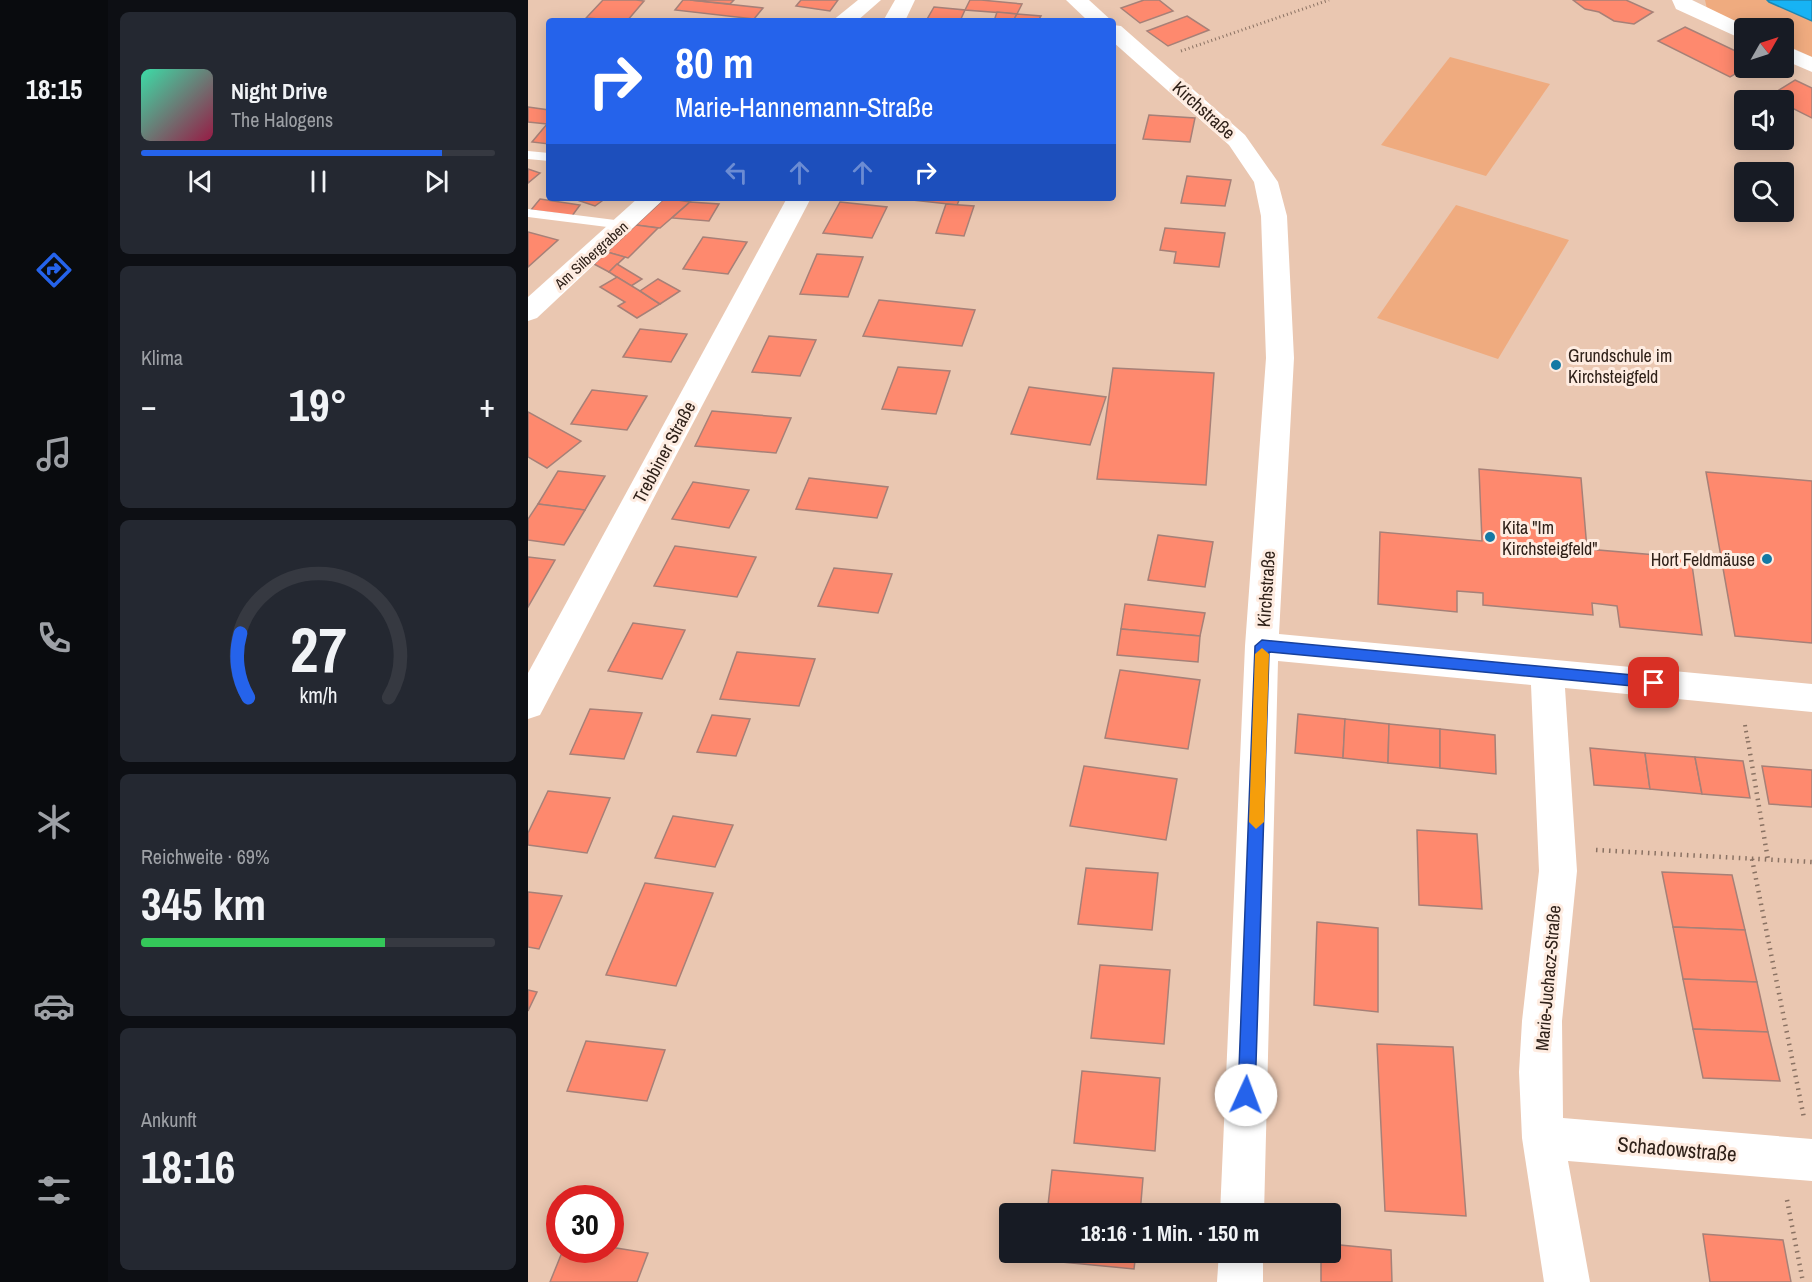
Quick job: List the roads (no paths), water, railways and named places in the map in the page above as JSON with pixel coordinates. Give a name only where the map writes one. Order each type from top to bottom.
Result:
[{"type":"street","points":[[847,18],[871,0]]},
{"type":"street","points":[[896,18],[905,0]]},
{"type":"street","points":[[1076,0],[1097,18]]},
{"type":"street","points":[[1677,2],[1734,29]]},
{"type":"street","name":"Kirchstraße","points":[[1116,34],[1237,140],[1266,182],[1274,216],[1280,358],[1262,646],[1242,1203]]},
{"type":"street","points":[[1794,57],[1812,66]]},
{"type":"street","name":"Am Silbergraben","points":[[528,312],[650,201]]},
{"type":"street","name":"Trebbiner Straße","points":[[528,705],[797,201]]},
{"type":"street","points":[[1262,646],[1812,698]]},
{"type":"street","name":"Marie-Juchacz-Straße","points":[[1547,672],[1558,872],[1542,1022],[1540,1072],[1543,1138],[1567,1282]]},
{"type":"street","name":"Schadowstraße","points":[[1543,1138],[1799,1147]]},
{"type":"street","points":[[1240,1282],[1241,1263]]},
{"type":"lane","points":[[528,155],[546,157]]},
{"type":"lane","points":[[528,213],[623,225]]},
{"type":"water","points":[[1767,0],[1812,0],[1812,21],[1769,2]]},
{"type":"place","name":"Grundschule im Kirchsteigfeld","points":[[1556,365]]},
{"type":"place","name":"Kita \"Im Kirchsteigfeld\"","points":[[1490,537]]},
{"type":"place","name":"Hort Feldmäuse","points":[[1767,559]]}]
